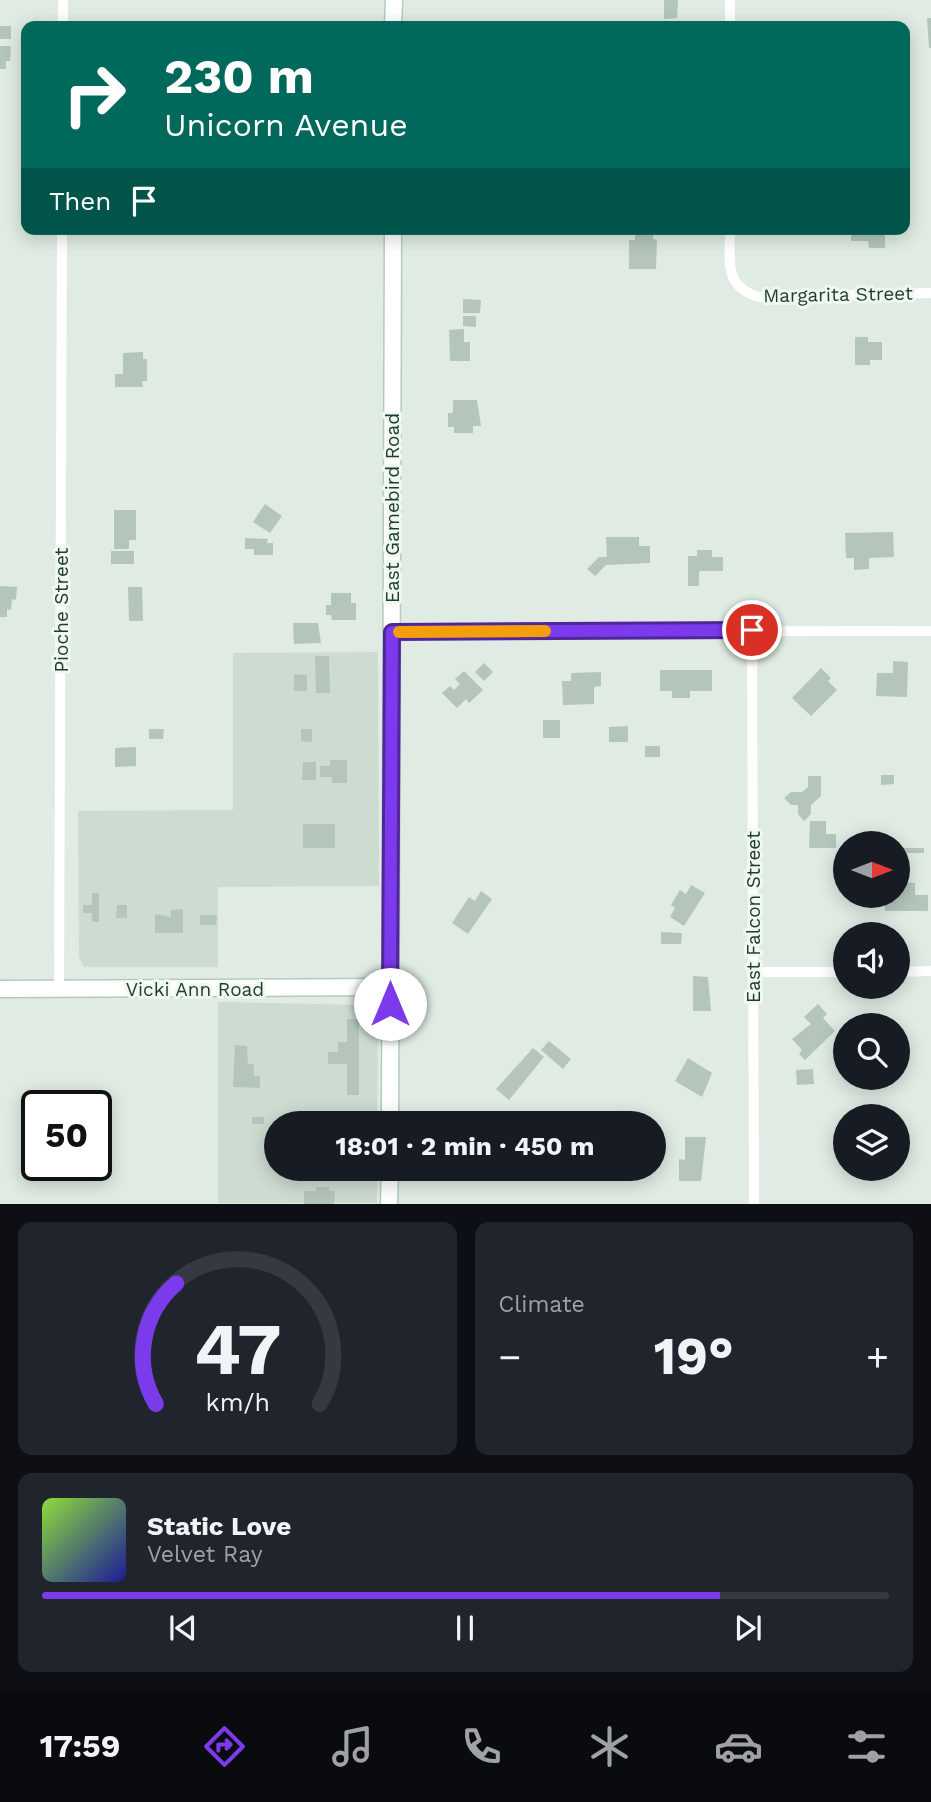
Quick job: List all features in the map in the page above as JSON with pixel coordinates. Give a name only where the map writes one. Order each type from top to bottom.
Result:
[{"type":"main road","points":[[394,0],[394,21]]},
{"type":"main road","name":"East Gamebird Road","points":[[390,1111],[393,235]]},
{"type":"main road","name":"Vicki Ann Road","points":[[0,989],[391,987]]},
{"type":"main road","points":[[390,1181],[390,1203]]},
{"type":"street","points":[[63,0],[63,21]]},
{"type":"street","points":[[730,0],[730,21]]},
{"type":"street","name":"Pioche Street","points":[[60,990],[62,235]]},
{"type":"street","name":"Margarita Street","points":[[730,235],[733,279],[745,293],[759,297],[931,293]]},
{"type":"street","name":"East Falcon Street","points":[[752,630],[754,1203]]},
{"type":"street","points":[[392,632],[931,631]]},
{"type":"street","points":[[910,972],[931,971]]},
{"type":"street","points":[[753,972],[833,972]]},
{"type":"shaded area","points":[[378,652],[379,886],[218,887],[218,967],[84,967],[79,957],[78,811],[233,810],[233,653]]},
{"type":"shaded area","points":[[218,1002],[366,1005],[378,1013],[377,1111],[264,1111],[264,1181],[377,1181],[377,1203],[218,1203]]},
{"type":"building","points":[[664,0],[678,0],[677,18],[664,19]]},
{"type":"building","points":[[927,18],[931,18],[931,48],[929,48]]},
{"type":"building","points":[[0,26],[11,26],[11,39],[0,39]]},
{"type":"building","points":[[0,46],[11,46],[10,61],[6,61],[6,69],[0,69]]},
{"type":"building","points":[[635,235],[653,235],[653,239],[657,240],[656,269],[629,269],[629,240],[635,240]]},
{"type":"building","points":[[851,235],[885,235],[885,248],[869,248],[868,241],[851,241]]},
{"type":"building","points":[[463,299],[481,300],[480,313],[463,313]]},
{"type":"building","points":[[463,316],[476,316],[476,327],[463,326]]},
{"type":"building","points":[[464,329],[464,342],[470,342],[470,361],[450,361],[449,330]]},
{"type":"building","points":[[855,337],[868,337],[868,342],[882,342],[882,360],[870,360],[870,365],[855,365]]},
{"type":"building","points":[[143,352],[143,359],[147,359],[147,381],[142,381],[143,387],[115,387],[115,374],[123,374],[123,353]]},
{"type":"building","points":[[453,400],[477,400],[481,426],[473,426],[473,433],[454,433],[454,427],[448,427],[448,413],[453,413]]},
{"type":"building","points":[[265,504],[282,516],[270,533],[253,522]]},
{"type":"building","points":[[114,510],[136,510],[136,540],[129,540],[129,549],[114,549]]},
{"type":"building","points":[[893,532],[894,557],[869,558],[869,569],[854,570],[854,558],[846,558],[845,533]]},
{"type":"building","points":[[606,537],[639,537],[639,546],[650,546],[650,563],[606,565],[595,576],[587,569],[599,557],[607,557]]},
{"type":"building","points":[[245,538],[268,539],[267,543],[273,543],[273,555],[254,555],[254,549],[245,549]]},
{"type":"building","points":[[697,550],[712,550],[712,557],[723,557],[723,571],[699,571],[699,586],[688,586],[688,556],[697,556]]},
{"type":"building","points":[[111,551],[134,551],[134,564],[111,564]]},
{"type":"building","points":[[0,586],[17,587],[16,600],[12,599],[11,610],[7,609],[7,617],[0,617]]},
{"type":"building","points":[[128,587],[142,587],[143,621],[129,621]]},
{"type":"building","points":[[331,593],[351,593],[351,603],[356,603],[356,620],[332,620],[331,615],[326,615],[326,605],[331,605]]},
{"type":"building","points":[[293,623],[318,623],[321,643],[294,644]]},
{"type":"building","points":[[315,656],[329,656],[330,693],[316,693]]},
{"type":"building","points":[[893,661],[908,662],[907,697],[876,696],[877,673],[893,673]]},
{"type":"building","points":[[484,663],[493,672],[484,681],[475,672]]},
{"type":"building","points":[[821,668],[831,678],[828,681],[837,690],[811,716],[792,698]]},
{"type":"building","points":[[660,670],[712,670],[712,691],[690,691],[690,698],[672,698],[672,691],[660,691]]},
{"type":"building","points":[[464,671],[483,690],[469,703],[466,699],[457,708],[442,693],[450,686],[454,690],[460,684],[455,679]]},
{"type":"building","points":[[601,672],[601,686],[594,687],[594,704],[563,705],[562,681],[571,681],[571,673]]},
{"type":"building","points":[[294,674],[307,675],[307,691],[294,691]]},
{"type":"building","points":[[543,720],[560,720],[560,738],[543,738]]},
{"type":"building","points":[[628,726],[628,742],[609,742],[609,727]]},
{"type":"building","points":[[149,729],[164,729],[163,739],[149,739]]},
{"type":"building","points":[[301,729],[312,729],[312,742],[301,741]]},
{"type":"building","points":[[645,746],[660,746],[660,757],[645,757]]},
{"type":"building","points":[[136,747],[136,766],[115,767],[115,748]]},
{"type":"building","points":[[330,760],[347,760],[347,783],[332,783],[332,777],[320,777],[320,766],[330,766]]},
{"type":"building","points":[[303,762],[316,762],[316,780],[302,780]]},
{"type":"building","points":[[881,775],[894,775],[894,784],[881,785]]},
{"type":"building","points":[[808,776],[821,776],[821,796],[811,805],[811,814],[804,821],[798,814],[798,805],[791,805],[784,798],[791,792],[802,792],[808,787]]},
{"type":"building","points":[[810,821],[826,821],[826,834],[833,834],[833,848],[809,848]]},
{"type":"building","points":[[303,824],[335,824],[335,848],[303,848]]},
{"type":"building","points":[[910,848],[924,848],[924,853],[910,853]]},
{"type":"building","points":[[910,883],[915,883],[915,895],[928,895],[928,911],[885,911],[885,908],[910,908]]},
{"type":"building","points":[[691,885],[705,893],[684,926],[670,917],[675,908],[671,905],[680,890],[686,894]]},
{"type":"building","points":[[481,891],[492,899],[468,934],[452,923],[469,897],[475,901]]},
{"type":"building","points":[[92,893],[99,893],[99,922],[92,922],[92,913],[83,913],[83,905],[92,905]]},
{"type":"building","points":[[117,905],[127,905],[127,918],[116,918]]},
{"type":"building","points":[[183,909],[183,933],[155,933],[155,914],[171,917],[171,910]]},
{"type":"building","points":[[200,915],[217,915],[216,925],[200,925]]},
{"type":"building","points":[[661,932],[682,933],[681,944],[661,944]]},
{"type":"building","points":[[693,976],[708,977],[711,1011],[693,1011]]},
{"type":"building","points":[[818,1004],[827,1014],[823,1018],[833,1029],[833,1033],[805,1060],[799,1054],[802,1050],[792,1039],[811,1024],[804,1017]]},
{"type":"building","points":[[347,1019],[359,1019],[359,1095],[347,1095],[347,1064],[328,1064],[328,1052],[338,1052],[338,1042],[347,1042]]},
{"type":"building","points":[[549,1041],[571,1059],[563,1069],[541,1050]]},
{"type":"building","points":[[235,1045],[247,1046],[248,1064],[254,1064],[254,1076],[260,1076],[260,1088],[233,1087]]},
{"type":"building","points":[[533,1048],[544,1057],[509,1100],[496,1089]]},
{"type":"building","points":[[688,1058],[712,1073],[702,1097],[675,1081]]},
{"type":"building","points":[[813,1069],[814,1084],[797,1085],[796,1070]]},
{"type":"building","points":[[252,1117],[264,1117],[264,1124],[252,1124]]},
{"type":"building","points":[[685,1137],[706,1137],[701,1181],[679,1181],[679,1159],[685,1160]]},
{"type":"building","points":[[316,1187],[329,1187],[329,1191],[335,1191],[334,1204],[304,1204],[304,1191],[316,1191]]},
{"type":"slow traffic","points":[[399,632],[545,631]]},
{"type":"route","points":[[390,1004],[392,632],[752,630]]}]
